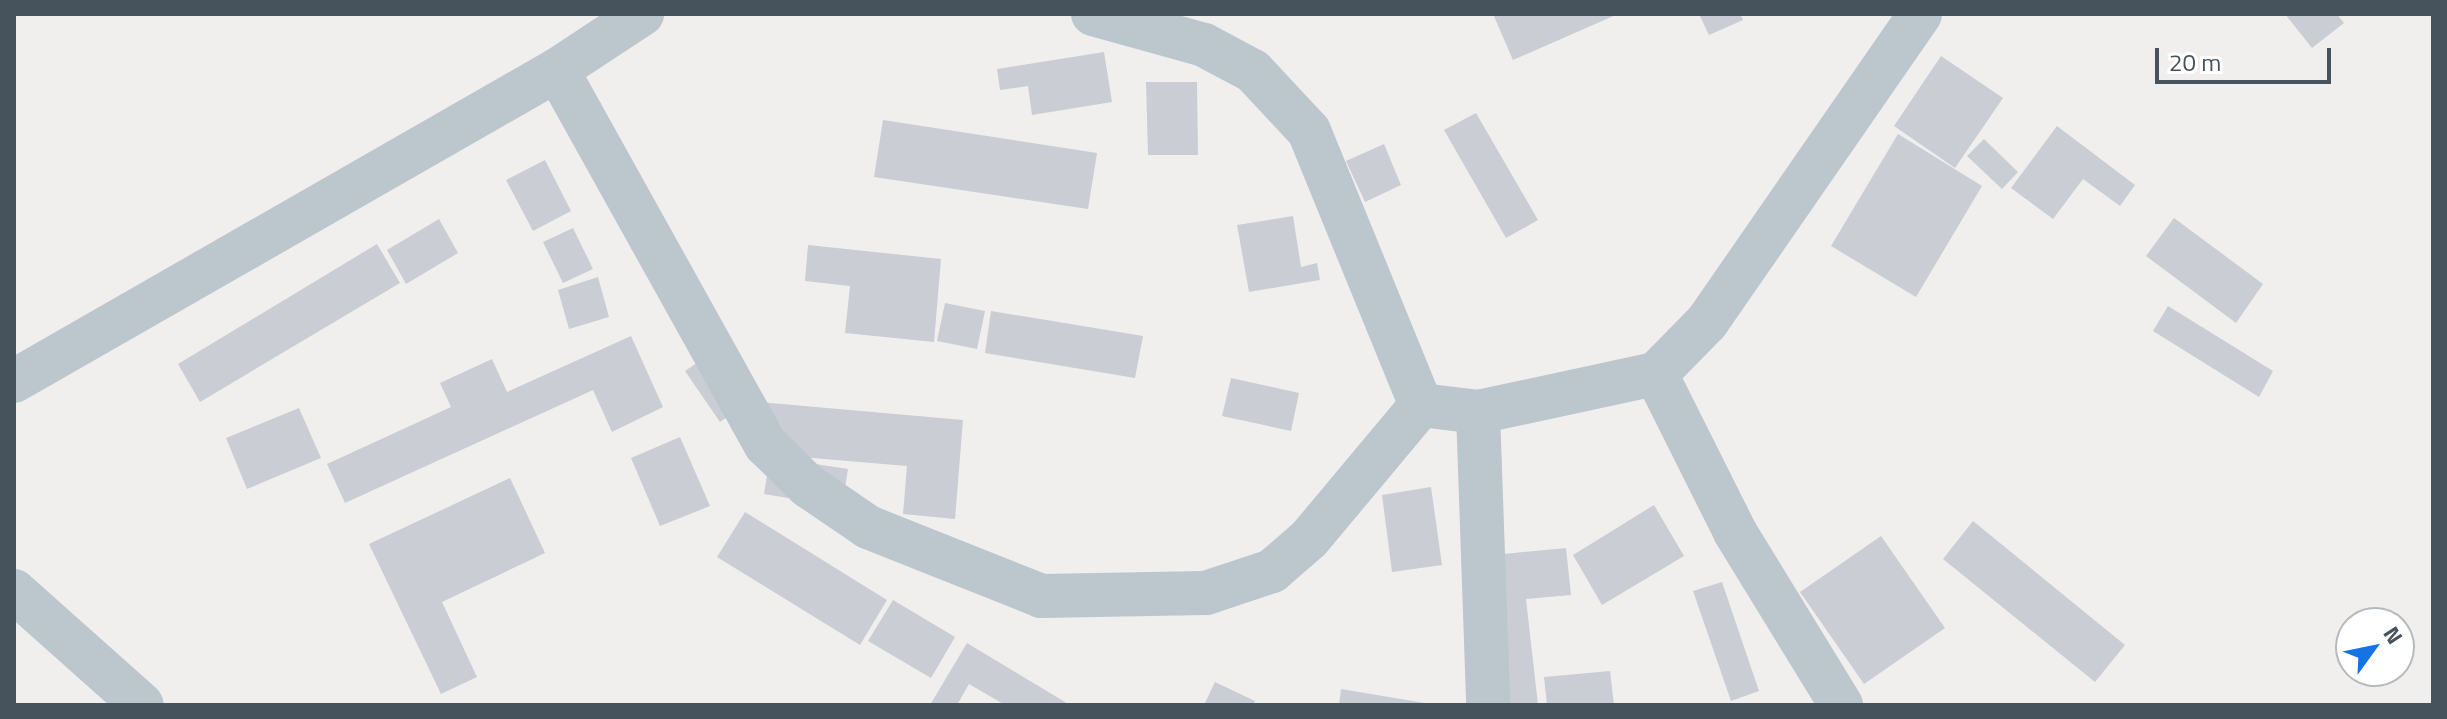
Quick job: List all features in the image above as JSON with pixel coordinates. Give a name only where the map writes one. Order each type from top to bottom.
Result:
[{"type":"street","points":[[14,381],[557,70],[642,14]]},
{"type":"street","points":[[1421,405],[1478,412],[1656,374],[1707,322],[1920,14]]},
{"type":"street","points":[[1098,15],[1204,45],[1253,71],[1309,131],[1421,405]]},
{"type":"street","points":[[557,70],[766,445],[808,486],[868,527],[1041,596],[1206,593],[1272,571],[1309,539],[1421,405]]},
{"type":"street","points":[[1656,374],[1735,532],[1841,705]]},
{"type":"street","points":[[1478,412],[1488,705]]},
{"type":"street","points":[[14,591],[142,705]]},
{"type":"building","points":[[1493,14],[1618,14],[1513,60]]},
{"type":"building","points":[[1699,14],[1740,14],[1743,20],[1709,35]]},
{"type":"building","points":[[2285,14],[2337,14],[2344,23],[2312,48]]},
{"type":"building","points":[[1104,52],[1112,102],[1032,115],[1028,86],[1000,90],[997,69]]},
{"type":"building","points":[[1941,56],[2003,98],[1955,168],[1894,126]]},
{"type":"building","points":[[1146,82],[1197,82],[1198,155],[1148,155]]},
{"type":"building","points":[[1476,113],[1538,220],[1506,238],[1444,130]]},
{"type":"building","points":[[883,120],[1097,153],[1088,209],[874,177]]},
{"type":"building","points":[[2057,126],[2135,185],[2120,206],[2083,179],[2053,219],[2011,188]]},
{"type":"building","points":[[1898,134],[1982,186],[1916,297],[1831,246]]},
{"type":"building","points":[[1984,139],[2018,172],[2002,189],[1967,156]]},
{"type":"building","points":[[1384,144],[1401,185],[1365,202],[1346,161]]},
{"type":"building","points":[[545,160],[571,211],[533,231],[506,180]]},
{"type":"building","points":[[1293,216],[1301,267],[1317,263],[1320,280],[1249,292],[1237,225]]},
{"type":"building","points":[[2174,218],[2263,284],[2236,323],[2146,256]]},
{"type":"building","points":[[439,219],[458,253],[406,284],[387,250]]},
{"type":"building","points":[[573,228],[593,269],[563,283],[543,242]]},
{"type":"building","points":[[377,244],[400,283],[200,402],[178,364]]},
{"type":"building","points":[[808,245],[941,259],[934,342],[845,333],[850,286],[805,281]]},
{"type":"building","points":[[598,277],[609,317],[569,329],[558,290]]},
{"type":"building","points":[[945,303],[985,311],[977,349],[937,341]]},
{"type":"building","points":[[2168,306],[2273,371],[2259,397],[2153,331]]},
{"type":"building","points":[[991,311],[1143,336],[1135,378],[985,353]]},
{"type":"building","points":[[631,336],[663,407],[612,432],[593,390],[345,503],[327,464],[451,407],[440,383],[492,359],[507,392]]},
{"type":"building","points":[[707,356],[742,407],[720,422],[685,371]]},
{"type":"building","points":[[1231,378],[1299,393],[1291,431],[1222,416]]},
{"type":"building","points":[[758,402],[963,420],[955,519],[903,514],[907,466],[754,453]]},
{"type":"building","points":[[299,408],[321,458],[247,489],[226,438]]},
{"type":"building","points":[[680,437],[710,506],[660,526],[631,458]]},
{"type":"building","points":[[770,457],[848,469],[842,507],[764,494]]},
{"type":"building","points":[[510,478],[545,553],[442,602],[477,677],[441,694],[369,544]]},
{"type":"building","points":[[1431,487],[1442,565],[1392,572],[1382,495]]},
{"type":"building","points":[[1654,505],[1684,556],[1602,605],[1573,555]]},
{"type":"building","points":[[745,512],[887,600],[860,645],[717,557]]},
{"type":"building","points":[[1973,521],[2125,645],[2095,682],[1943,559]]},
{"type":"building","points":[[1881,536],[1945,628],[1864,684],[1800,592]]},
{"type":"building","points":[[1566,548],[1571,595],[1526,599],[1538,705],[1498,705],[1483,556]]},
{"type":"building","points":[[1722,582],[1759,691],[1731,701],[1693,591]]},
{"type":"building","points":[[893,600],[955,637],[931,678],[868,641]]},
{"type":"building","points":[[967,643],[1070,705],[1005,705],[969,684],[957,705],[930,705]]},
{"type":"building","points":[[1610,671],[1614,705],[1547,705],[1544,677]]},
{"type":"building","points":[[1215,682],[1255,701],[1253,705],[1204,705]]},
{"type":"building","points":[[1341,689],[1425,703],[1425,705],[1339,705]]}]
